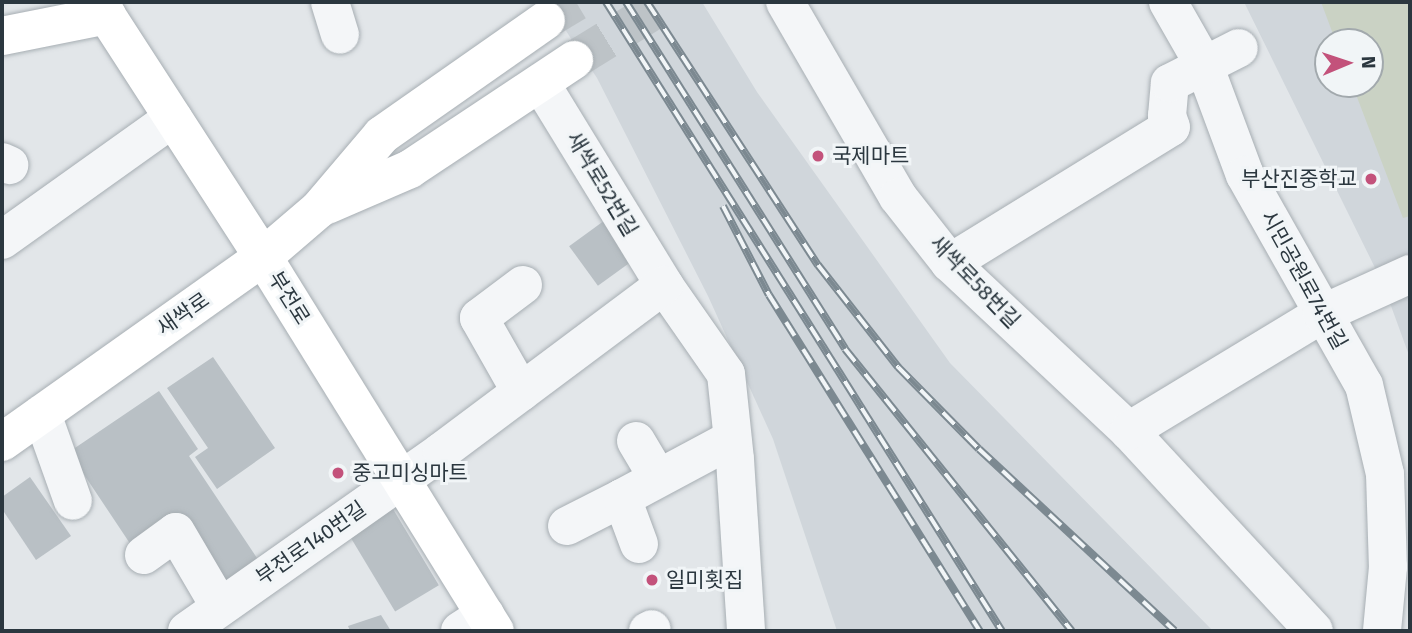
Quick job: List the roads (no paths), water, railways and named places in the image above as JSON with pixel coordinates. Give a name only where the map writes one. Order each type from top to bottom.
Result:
[{"type":"main road","points":[[2,36],[110,6]]},
{"type":"main road","name":"부전로","points":[[110,6],[173,118],[401,480],[480,626]]},
{"type":"main road","name":"새싹로","points":[[2,442],[263,257],[319,209],[382,135],[546,20]]},
{"type":"main road","name":"새싹로","points":[[319,209],[410,169],[575,60]]},
{"type":"street","name":"새싹로58번길","points":[[785,2],[898,197],[950,263],[1129,431],[1314,631]]},
{"type":"street","name":"시민공원로74번길","points":[[1168,2],[1204,65],[1245,175],[1364,385],[1385,474],[1388,567],[1382,631]]},
{"type":"street","points":[[950,263],[1171,128],[1167,116],[1170,83],[1239,48]]},
{"type":"street","name":"새싹로52번길","points":[[541,84],[664,285],[726,374],[746,631]]},
{"type":"street","points":[[2,240],[173,118]]},
{"type":"street","points":[[1129,431],[1322,314],[1410,274]]},
{"type":"street","points":[[523,285],[479,317],[535,381]]},
{"type":"street","points":[[401,480],[664,285]]},
{"type":"street","points":[[42,414],[73,501]]},
{"type":"street","points":[[567,526],[634,475],[732,439]]},
{"type":"street","points":[[634,475],[639,544]]},
{"type":"street","name":"부전로140번길","points":[[187,631],[401,480]]},
{"type":"street","points":[[144,555],[176,532],[220,607]]},
{"type":"tunnel","points":[[546,20],[576,2]]},
{"type":"tunnel","points":[[574,60],[668,2]]},
{"type":"railway","points":[[606,2],[1002,631]]},
{"type":"railway","points":[[626,2],[845,349],[1072,631]]},
{"type":"railway","points":[[647,2],[818,265],[898,367],[979,449],[1175,631]]},
{"type":"railway","points":[[723,206],[769,295],[980,631]]},
{"type":"place","name":"국제마트","points":[[818,156]]},
{"type":"place","name":"부산진중학교","points":[[1371,179]]},
{"type":"place","name":"중고미싱마트","points":[[338,473]]},
{"type":"place","name":"일미횟집","points":[[652,580]]}]
